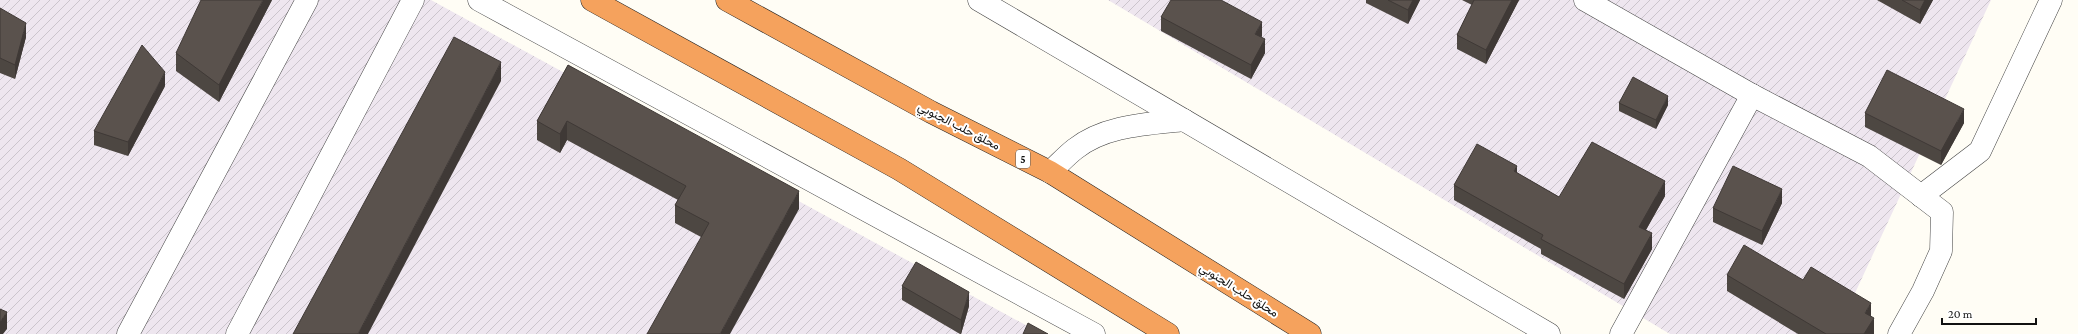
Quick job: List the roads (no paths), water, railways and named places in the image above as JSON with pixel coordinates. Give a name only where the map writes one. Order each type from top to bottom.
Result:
[{"type":"highway","points":[[592,0],[900,169],[1168,334]]},
{"type":"highway","name":"محلق حلب الجنوبي","points":[[728,0],[931,112],[1050,172],[1310,334]]},
{"type":"street","points":[[128,334],[307,0]]},
{"type":"street","points":[[237,334],[413,0]]},
{"type":"street","points":[[479,0],[1094,334]]},
{"type":"street","points":[[979,0],[1549,334]]},
{"type":"street","points":[[1584,0],[1752,95],[1869,156],[1942,212],[1941,251],[1923,291],[1899,334]]},
{"type":"street","points":[[1921,196],[1980,151],[2051,0]]},
{"type":"street","points":[[1621,334],[1752,95]]},
{"type":"street","points":[[1050,172],[1076,148],[1107,132],[1142,125],[1184,120]]}]
